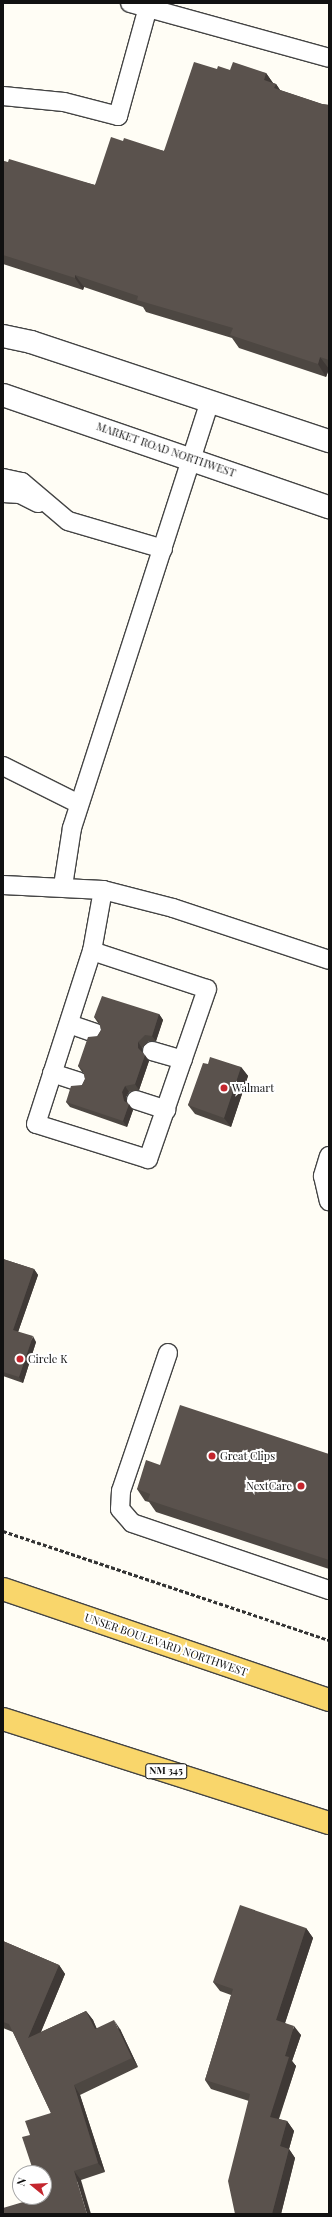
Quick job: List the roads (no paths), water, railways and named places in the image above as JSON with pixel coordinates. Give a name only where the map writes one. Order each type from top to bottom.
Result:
[{"type":"main road","name":"UNSER BOULEVARD NORTHWEST","points":[[3,1589],[329,1700]]},
{"type":"main road","name":"NM 345","points":[[3,1719],[329,1822]]},
{"type":"street","points":[[3,336],[31,342],[329,441]]},
{"type":"street","name":"MARKET ROAD NORTHWEST","points":[[3,395],[329,507]]},
{"type":"lane","points":[[130,3],[148,6],[329,58]]},
{"type":"lane","points":[[3,96],[64,102],[118,116],[148,6]]},
{"type":"lane","points":[[63,886],[72,828],[210,402]]},
{"type":"lane","points":[[3,478],[22,482],[53,510],[68,521],[163,549]]},
{"type":"lane","points":[[3,494],[20,494],[53,510]]},
{"type":"lane","points":[[3,766],[80,804]]},
{"type":"lane","points":[[3,885],[63,886],[104,890],[173,908],[329,960]]},
{"type":"lane","points":[[92,951],[207,989],[148,1159],[36,1124],[92,951],[104,890]]},
{"type":"lane","points":[[69,1024],[95,1033]]},
{"type":"lane","points":[[152,1051],[183,1060]]},
{"type":"lane","points":[[52,1073],[79,1082]]},
{"type":"lane","points":[[136,1100],[166,1110]]},
{"type":"lane","points":[[329,1156],[322,1176],[329,1200]]},
{"type":"lane","points":[[168,1353],[121,1491],[120,1509],[132,1523],[329,1590]]},
{"type":"place","name":"Walmart","points":[[224,1088]]},
{"type":"place","name":"Circle K","points":[[20,1359]]},
{"type":"place","name":"Great Clips","points":[[212,1456]]},
{"type":"place","name":"NextCare","points":[[301,1486]]}]
